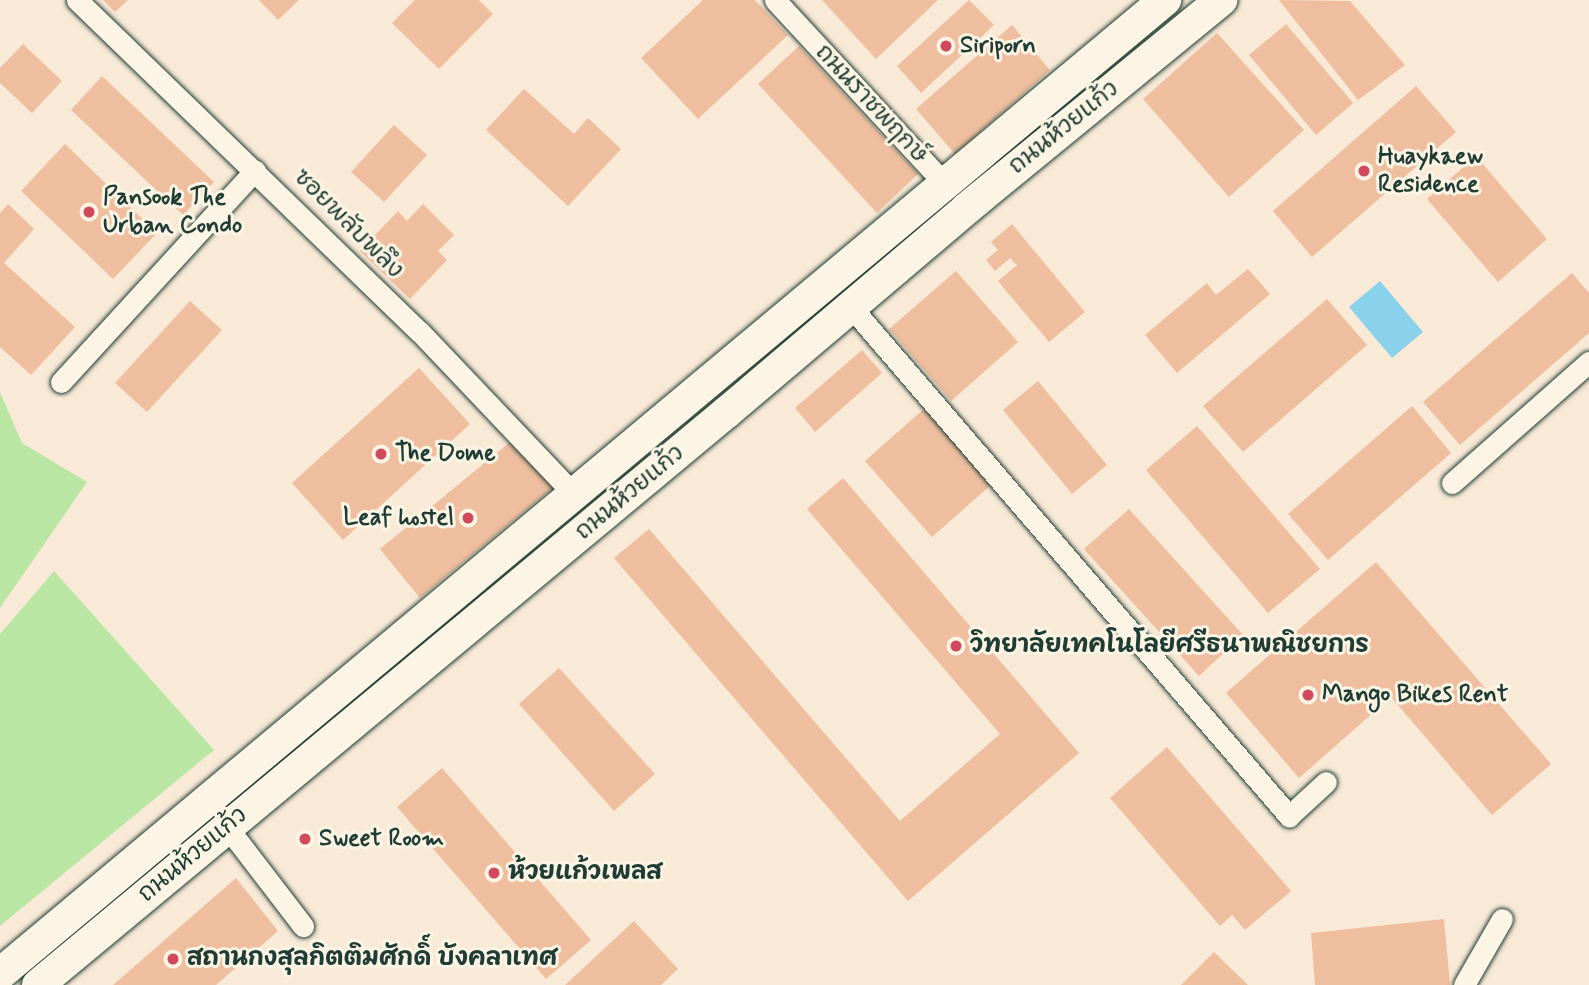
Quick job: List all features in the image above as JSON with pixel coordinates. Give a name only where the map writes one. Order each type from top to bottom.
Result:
[{"type":"main road","name":"ถนนห้วยแก้ว","points":[[10,966],[1165,0]]},
{"type":"main road","name":"ถนนห้วยแก้ว","points":[[39,985],[966,209],[1221,0]]},
{"type":"main road","name":"ถนนราชพฤกษ์","points":[[944,183],[966,209]]},
{"type":"main road","points":[[10,966],[39,985]]},
{"type":"street","name":"ซอยพลับพลึง","points":[[77,0],[420,332],[574,494]]},
{"type":"street","name":"ถนนราชพฤกษ์","points":[[775,0],[944,183]]},
{"type":"street","points":[[61,382],[255,170]]},
{"type":"street","points":[[850,307],[1289,816],[1326,782]]},
{"type":"street","points":[[1452,483],[1589,362]]},
{"type":"street","points":[[227,827],[303,926]]},
{"type":"street","points":[[1464,985],[1502,919]]},
{"type":"green space","points":[[0,392],[22,443],[87,482],[0,608]]},
{"type":"green space","points":[[54,571],[214,750],[0,926],[0,634]]},
{"type":"water","points":[[1380,281],[1423,332],[1392,358],[1349,307]]},
{"type":"building","points":[[103,0],[128,0],[115,12]]},
{"type":"building","points":[[259,0],[299,0],[278,20]]},
{"type":"building","points":[[415,0],[479,0],[493,14],[439,69],[392,23]]},
{"type":"building","points":[[703,0],[755,0],[788,35],[698,119],[641,58]]},
{"type":"building","points":[[822,0],[938,0],[876,59]]},
{"type":"building","name":"Siriporn","points":[[969,0],[994,25],[921,93],[897,66]]},
{"type":"building","points":[[1279,0],[1350,1],[1405,65],[1358,100]]},
{"type":"building","points":[[1286,24],[1353,103],[1316,135],[1249,55]]},
{"type":"building","points":[[1012,25],[1050,70],[955,154],[916,109]]},
{"type":"building","points":[[1217,33],[1304,130],[1229,197],[1143,99]]},
{"type":"building","points":[[23,44],[62,81],[32,113],[0,83],[0,68]]},
{"type":"building","points":[[799,46],[918,174],[877,213],[758,84]]},
{"type":"building","points":[[102,76],[214,182],[183,215],[71,110]]},
{"type":"building","name":"Huaykaew Residence","points":[[1416,86],[1456,132],[1312,257],[1273,211]]},
{"type":"building","points":[[524,89],[574,134],[588,118],[621,149],[568,206],[486,130]]},
{"type":"building","points":[[394,125],[427,155],[384,202],[351,172]]},
{"type":"building","name":"Pansook The Urban Condo","points":[[65,144],[157,233],[113,279],[21,191]]},
{"type":"building","points":[[1476,156],[1547,239],[1498,282],[1427,199]]},
{"type":"building","points":[[8,204],[34,229],[4,263],[75,327],[31,375],[0,347],[0,213]]},
{"type":"building","points":[[423,204],[454,235],[438,251],[447,260],[410,299],[360,251],[398,211],[407,221]]},
{"type":"building","points":[[1012,224],[1085,312],[1049,342],[998,281],[1017,265],[1010,258],[995,271],[986,260],[998,250],[991,242]]},
{"type":"building","points":[[1248,269],[1270,294],[1177,373],[1145,335],[1207,283],[1216,295]]},
{"type":"building","points":[[956,271],[1018,342],[951,401],[889,329]]},
{"type":"building","points":[[1572,273],[1589,293],[1589,333],[1460,445],[1423,402]]},
{"type":"building","points":[[1327,299],[1367,345],[1243,452],[1203,406]]},
{"type":"building","points":[[190,301],[222,330],[147,412],[115,383]]},
{"type":"building","points":[[862,350],[882,373],[815,432],[795,408]]},
{"type":"building","name":"The Dome","points":[[419,368],[470,424],[343,540],[292,483]]},
{"type":"building","points":[[1038,381],[1107,465],[1072,494],[1003,410]]},
{"type":"building","points":[[1412,406],[1451,453],[1328,560],[1288,514]]},
{"type":"building","points":[[925,408],[992,484],[932,537],[865,461]]},
{"type":"building","points":[[1197,426],[1320,569],[1268,613],[1146,470]]},
{"type":"building","name":"Leaf hostel","points":[[515,438],[555,486],[420,598],[380,549]]},
{"type":"building","name":"วิทยาลัยเทคโนโลยีศรีธนาพณิชยการ","points":[[843,478],[1079,753],[908,901],[614,558],[649,529],[900,821],[1000,734],[807,509]]},
{"type":"building","points":[[1129,509],[1243,635],[1199,676],[1084,549]]},
{"type":"building","points":[[1376,562],[1551,764],[1492,815],[1391,697],[1299,778],[1226,693]]},
{"type":"building","points":[[559,668],[655,774],[614,811],[519,704]]},
{"type":"building","points":[[1167,747],[1291,891],[1245,930],[1232,915],[1220,926],[1110,798]]},
{"type":"building","name":"ห้วยแก้วเพลส","points":[[442,768],[591,940],[546,979],[397,807]]},
{"type":"building","points":[[236,878],[278,931],[216,985],[113,985]]},
{"type":"building","points":[[1444,919],[1450,985],[1315,985],[1311,933]]},
{"type":"building","points":[[634,921],[678,969],[661,985],[565,985]]},
{"type":"building","points":[[1214,952],[1248,985],[1181,985]]},
{"type":"place","name":"Siriporn","points":[[946,46]]},
{"type":"place","name":"Huaykaew Residence","points":[[1364,171]]},
{"type":"place","name":"Pansook The Urban Condo","points":[[89,212]]},
{"type":"place","name":"The Dome","points":[[381,454]]},
{"type":"place","name":"Leaf hostel","points":[[468,518]]},
{"type":"place","name":"วิทยาลัยเทคโนโลยีศรีธนาพณิชยการ","points":[[956,646]]},
{"type":"place","name":"Mango Bikes Rent","points":[[1308,695]]},
{"type":"place","name":"Sweet Room","points":[[305,839]]},
{"type":"place","name":"ห้วยแก้วเพลส","points":[[494,873]]},
{"type":"place","name":"สถานกงสุลกิตติมศักดิ์ บังคลาเทศ","points":[[173,959]]}]
